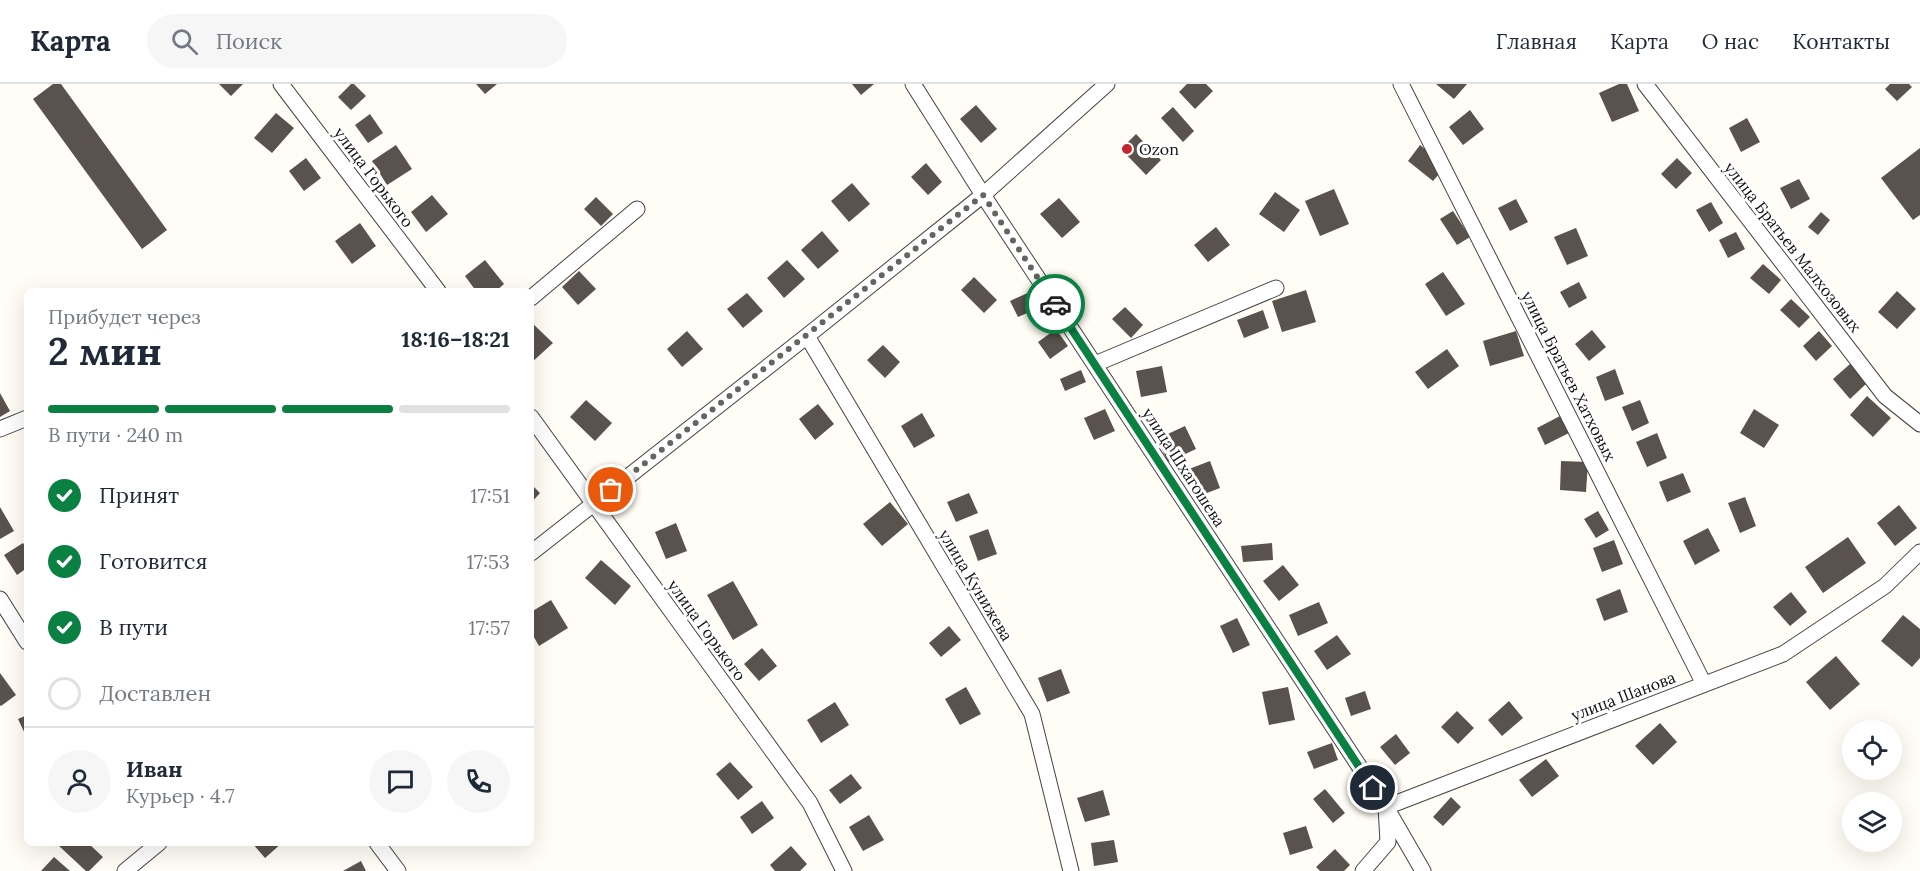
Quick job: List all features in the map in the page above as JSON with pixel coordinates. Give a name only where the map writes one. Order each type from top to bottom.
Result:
[{"type":"street","name":"улица Горького","points":[[281,84],[436,288]]},
{"type":"street","name":"улица Шхагошева","points":[[913,84],[983,195],[1386,807],[1423,871]]},
{"type":"street","points":[[534,551],[983,195],[1107,84]]},
{"type":"street","name":"улица Братьев Хатховых","points":[[1401,84],[1704,684]]},
{"type":"street","name":"улица Братьев Малхозовых","points":[[1645,84],[1885,396],[1920,424]]},
{"type":"street","points":[[534,295],[637,209]]},
{"type":"street","points":[[1095,364],[1276,288]]},
{"type":"street","name":"улица Кунижева","points":[[807,336],[1032,714],[1071,871]]},
{"type":"street","points":[[0,429],[24,419]]},
{"type":"street","name":"улица Горького","points":[[534,421],[810,803],[844,871]]},
{"type":"street","name":"улица Шанова","points":[[1386,807],[1783,654],[1885,586],[1920,552]]},
{"type":"street","points":[[0,599],[24,637]]},
{"type":"street","points":[[1363,871],[1389,842],[1386,807]]},
{"type":"street","points":[[379,846],[398,871]]},
{"type":"street","points":[[125,871],[146,849]]},
{"type":"street","points":[[142,871],[146,849]]},
{"type":"building","points":[[53,84],[61,84],[167,230],[142,249],[33,99]]},
{"type":"building","points":[[219,84],[243,84],[231,96]]},
{"type":"building","points":[[351,84],[354,84],[366,96],[351,110],[338,97]]},
{"type":"building","points":[[476,84],[497,84],[485,94]]},
{"type":"building","points":[[852,84],[874,84],[861,95]]},
{"type":"building","points":[[1187,84],[1206,84],[1213,91],[1195,109],[1179,92]]},
{"type":"building","points":[[1436,84],[1467,84],[1454,99]]},
{"type":"building","points":[[1619,84],[1627,84],[1639,111],[1612,122],[1599,93]]},
{"type":"building","points":[[1890,84],[1909,84],[1912,87],[1897,101],[1885,89]]},
{"type":"building","points":[[976,105],[997,129],[981,143],[960,119]]},
{"type":"building","points":[[1173,107],[1194,131],[1183,142],[1161,118]]},
{"type":"building","points":[[1470,110],[1484,129],[1463,145],[1449,127]]},
{"type":"building","points":[[276,113],[294,128],[272,153],[254,138]]},
{"type":"building","points":[[370,114],[383,133],[368,143],[355,125]]},
{"type":"building","points":[[1747,118],[1760,142],[1741,152],[1729,128]]},
{"type":"building","points":[[1136,134],[1161,160],[1146,175],[1121,149]]},
{"type":"building","points":[[396,145],[412,169],[387,185],[372,161]]},
{"type":"building","points":[[1420,145],[1446,166],[1433,181],[1408,161]]},
{"type":"building","points":[[1920,148],[1920,215],[1913,220],[1881,178]]},
{"type":"building","points":[[306,158],[321,178],[304,191],[289,171]]},
{"type":"building","points":[[1677,158],[1692,173],[1676,189],[1661,174]]},
{"type":"building","points":[[926,163],[942,182],[928,195],[911,177]]},
{"type":"building","points":[[1799,179],[1810,199],[1791,209],[1780,188]]},
{"type":"building","points":[[852,183],[870,204],[849,222],[831,201]]},
{"type":"building","points":[[1334,189],[1349,224],[1320,236],[1305,201]]},
{"type":"building","points":[[1275,192],[1300,210],[1284,232],[1259,214]]},
{"type":"building","points":[[432,195],[448,214],[426,232],[411,212]]},
{"type":"building","points":[[596,197],[613,214],[601,226],[584,209]]},
{"type":"building","points":[[1059,198],[1080,222],[1062,238],[1040,214]]},
{"type":"building","points":[[1516,199],[1528,222],[1510,231],[1498,208]]},
{"type":"building","points":[[1711,202],[1723,223],[1709,232],[1696,210]]},
{"type":"building","points":[[1453,211],[1470,237],[1457,245],[1440,219]]},
{"type":"building","points":[[1821,212],[1830,220],[1818,235],[1808,227]]},
{"type":"building","points":[[360,223],[376,246],[352,264],[335,241]]},
{"type":"building","points":[[1216,227],[1230,245],[1208,262],[1194,245]]},
{"type":"building","points":[[1576,228],[1588,256],[1567,265],[1554,237]]},
{"type":"building","points":[[822,231],[839,251],[818,269],[801,250]]},
{"type":"building","points":[[1736,232],[1745,249],[1728,258],[1719,240]]},
{"type":"building","points":[[485,260],[504,284],[499,288],[474,288],[465,276]]},
{"type":"building","points":[[787,260],[805,279],[784,298],[767,278]]},
{"type":"building","points":[[1763,264],[1781,280],[1769,294],[1750,278]]},
{"type":"building","points":[[579,271],[596,289],[578,305],[562,287]]},
{"type":"building","points":[[1443,272],[1465,304],[1446,316],[1425,284]]},
{"type":"building","points":[[974,277],[997,300],[984,313],[961,290]]},
{"type":"building","points":[[1579,282],[1587,298],[1569,308],[1560,292]]},
{"type":"building","points":[[1306,290],[1316,322],[1282,332],[1272,301]]},
{"type":"building","points":[[1032,291],[1039,308],[1018,317],[1010,301]]},
{"type":"building","points":[[1897,291],[1916,309],[1897,329],[1878,312]]},
{"type":"building","points":[[747,293],[763,311],[743,328],[727,309]]},
{"type":"building","points":[[1791,299],[1810,317],[1799,328],[1780,310]]},
{"type":"building","points":[[1125,307],[1143,325],[1131,338],[1112,319]]},
{"type":"building","points":[[1263,310],[1269,328],[1244,338],[1237,320]]},
{"type":"building","points":[[534,325],[553,343],[534,360]]},
{"type":"building","points":[[1056,329],[1068,346],[1050,359],[1038,342]]},
{"type":"building","points":[[1592,330],[1606,347],[1589,361],[1575,344]]},
{"type":"building","points":[[687,331],[703,349],[682,367],[667,349]]},
{"type":"building","points":[[1516,331],[1524,356],[1490,366],[1483,341]]},
{"type":"building","points":[[1819,331],[1832,346],[1816,361],[1803,346]]},
{"type":"building","points":[[883,345],[900,362],[885,378],[867,360]]},
{"type":"building","points":[[1447,349],[1459,366],[1428,389],[1415,372]]},
{"type":"building","points":[[1850,364],[1867,383],[1850,399],[1833,379]]},
{"type":"building","points":[[1162,366],[1167,392],[1141,397],[1136,371]]},
{"type":"building","points":[[1615,369],[1624,394],[1605,401],[1596,377]]},
{"type":"building","points":[[1081,370],[1086,382],[1065,391],[1060,379]]},
{"type":"building","points":[[0,393],[10,411],[0,417]]},
{"type":"building","points":[[1867,396],[1891,418],[1873,437],[1850,415]]},
{"type":"building","points":[[586,400],[612,423],[595,441],[570,417]]},
{"type":"building","points":[[1640,400],[1649,423],[1632,431],[1622,407]]},
{"type":"building","points":[[818,404],[834,424],[815,440],[799,419]]},
{"type":"building","points":[[1105,409],[1115,431],[1094,440],[1084,418]]},
{"type":"building","points":[[1754,409],[1779,425],[1764,448],[1740,433]]},
{"type":"building","points":[[922,413],[935,436],[914,448],[901,426]]},
{"type":"building","points":[[1560,416],[1569,433],[1545,445],[1537,428]]},
{"type":"building","points":[[1185,426],[1196,449],[1168,462],[1157,439]]},
{"type":"building","points":[[1657,433],[1667,458],[1647,467],[1636,442]]},
{"type":"building","points":[[1210,461],[1220,488],[1199,496],[1189,469]]},
{"type":"building","points":[[1561,461],[1588,462],[1586,492],[1560,490]]},
{"type":"building","points":[[1683,473],[1691,492],[1667,502],[1659,482]]},
{"type":"building","points":[[534,487],[540,493],[534,500]]},
{"type":"building","points":[[969,493],[978,513],[956,522],[947,502]]},
{"type":"building","points":[[1745,497],[1756,526],[1740,533],[1728,503]]},
{"type":"building","points":[[890,502],[908,524],[882,546],[863,524]]},
{"type":"building","points":[[1899,505],[1917,528],[1895,546],[1877,523]]},
{"type":"building","points":[[0,507],[14,531],[0,539]]},
{"type":"building","points":[[1598,511],[1609,530],[1596,538],[1584,519]]},
{"type":"building","points":[[676,523],[687,551],[666,559],[655,532]]},
{"type":"building","points":[[1708,528],[1720,551],[1695,565],[1683,541]]},
{"type":"building","points":[[988,529],[997,554],[978,561],[969,536]]},
{"type":"building","points":[[1848,537],[1866,563],[1823,593],[1805,567]]},
{"type":"building","points":[[1614,540],[1623,564],[1602,572],[1593,548]]},
{"type":"building","points":[[23,543],[24,570],[17,575],[4,555]]},
{"type":"building","points":[[1272,543],[1273,560],[1243,562],[1241,546]]},
{"type":"building","points":[[601,560],[631,586],[615,605],[585,578]]},
{"type":"building","points":[[1283,565],[1299,585],[1279,601],[1263,581]]},
{"type":"building","points":[[733,581],[758,625],[733,640],[707,595]]},
{"type":"building","points":[[1620,589],[1628,612],[1604,621],[1596,599]]},
{"type":"building","points":[[1791,592],[1807,612],[1790,626],[1773,607]]},
{"type":"building","points":[[551,600],[568,628],[539,646],[534,637],[534,610]]},
{"type":"building","points":[[1319,602],[1328,623],[1298,636],[1289,615]]},
{"type":"building","points":[[1903,615],[1920,629],[1920,658],[1912,667],[1881,641]]},
{"type":"building","points":[[1237,618],[1250,645],[1233,653],[1220,626]]},
{"type":"building","points":[[949,626],[961,640],[941,657],[929,643]]},
{"type":"building","points":[[1337,635],[1351,654],[1327,670],[1314,651]]},
{"type":"building","points":[[762,648],[777,666],[759,681],[744,664]]},
{"type":"building","points":[[1836,656],[1860,684],[1830,710],[1806,682]]},
{"type":"building","points":[[1061,669],[1070,693],[1047,702],[1038,678]]},
{"type":"building","points":[[0,673],[16,695],[1,706],[0,705]]},
{"type":"building","points":[[966,687],[981,714],[960,725],[945,699]]},
{"type":"building","points":[[1288,687],[1295,720],[1269,725],[1262,692]]},
{"type":"building","points":[[1365,691],[1371,709],[1351,716],[1345,698]]},
{"type":"building","points":[[1509,701],[1523,718],[1502,736],[1488,720]]},
{"type":"building","points":[[835,702],[849,725],[821,743],[807,720]]},
{"type":"building","points":[[1457,711],[1474,728],[1458,744],[1441,727]]},
{"type":"building","points":[[24,716],[24,732],[18,719]]},
{"type":"building","points":[[1660,723],[1677,742],[1653,765],[1635,746]]},
{"type":"building","points":[[1396,734],[1410,753],[1395,765],[1380,747]]},
{"type":"building","points":[[1332,743],[1338,760],[1314,769],[1307,752]]},
{"type":"building","points":[[1546,759],[1559,776],[1532,797],[1519,780]]},
{"type":"building","points":[[730,762],[753,787],[738,800],[716,774]]},
{"type":"building","points":[[851,774],[862,788],[840,804],[829,790]]},
{"type":"building","points":[[1325,789],[1345,813],[1333,823],[1313,799]]},
{"type":"building","points":[[1103,790],[1110,815],[1085,822],[1077,798]]},
{"type":"building","points":[[1451,797],[1461,807],[1443,826],[1433,817]]},
{"type":"building","points":[[762,801],[774,818],[752,834],[740,817]]},
{"type":"building","points":[[869,815],[884,840],[863,851],[849,827]]},
{"type":"building","points":[[1306,826],[1313,848],[1290,855],[1283,833]]},
{"type":"building","points":[[1114,840],[1118,862],[1094,866],[1091,843]]},
{"type":"building","points":[[59,846],[91,846],[103,857],[89,871],[86,871]]},
{"type":"building","points":[[255,846],[279,846],[265,858]]},
{"type":"building","points":[[791,846],[807,864],[800,871],[775,871],[770,865]]},
{"type":"building","points":[[1335,849],[1350,865],[1344,871],[1320,871],[1316,867]]},
{"type":"building","points":[[54,857],[70,871],[41,871]]},
{"type":"building","points":[[361,861],[366,871],[343,871]]},
{"type":"way so far","points":[[611,490],[983,195],[1055,304]]},
{"type":"place","name":"Ozon","points":[[1127,149]]},
{"type":"route","points":[[1055,304],[1373,788]]}]
